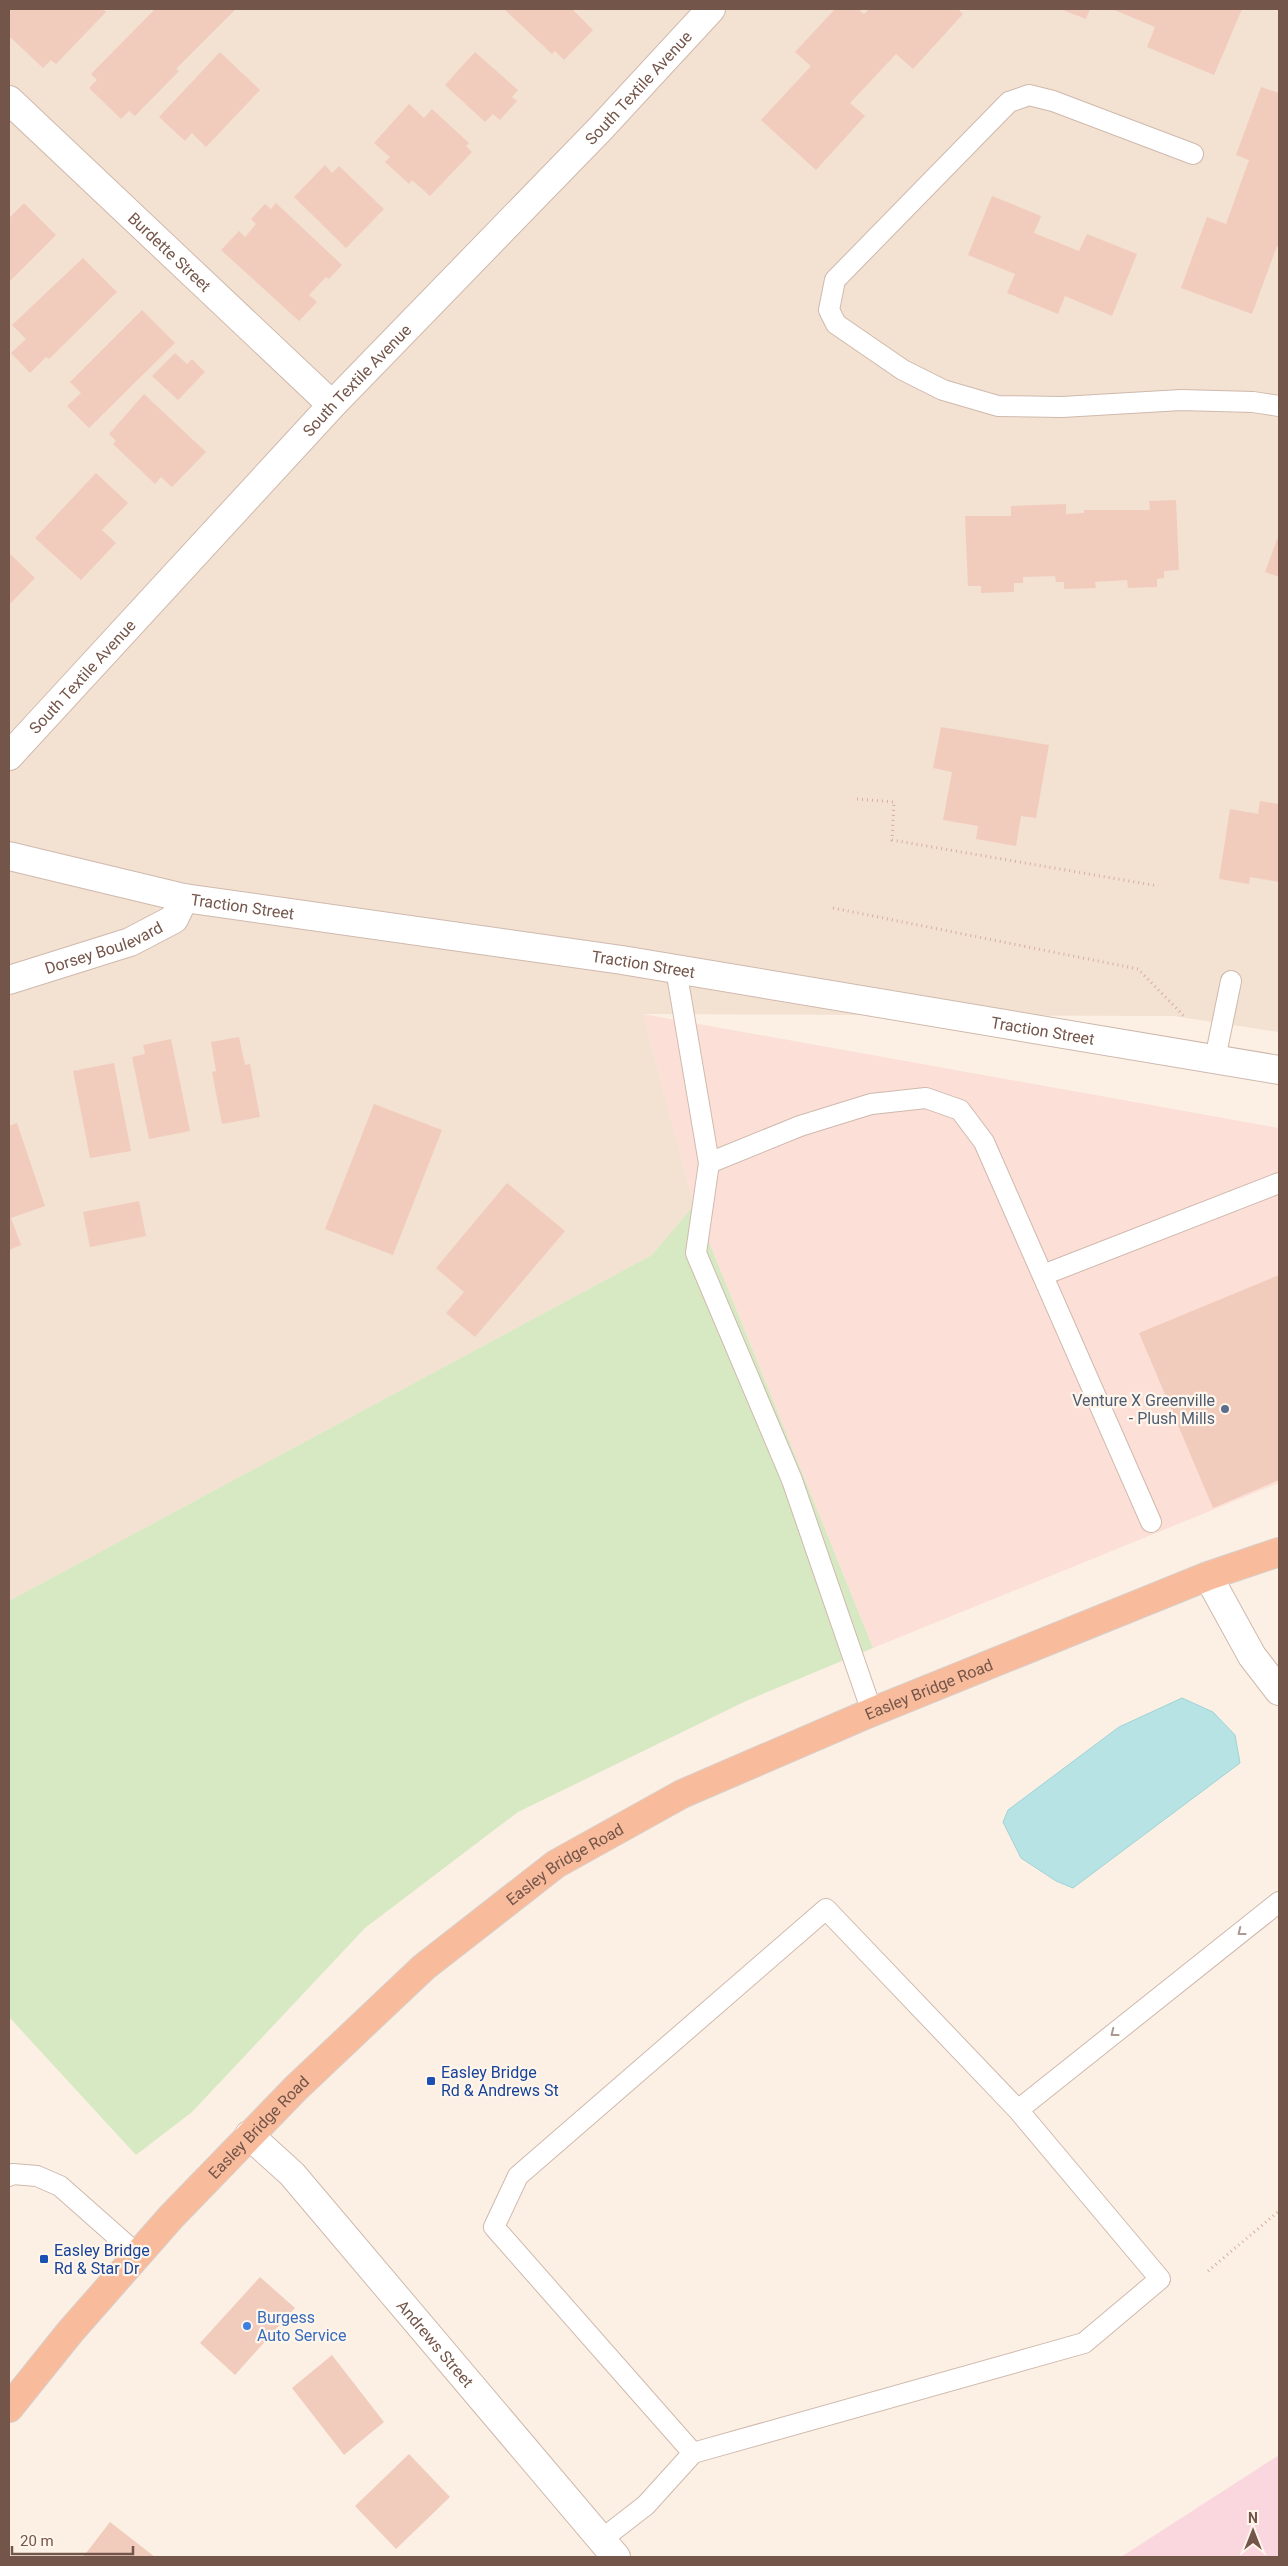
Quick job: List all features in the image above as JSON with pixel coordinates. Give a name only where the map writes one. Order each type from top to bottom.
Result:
[{"type":"highway","name":"Easley Bridge Road","points":[[9,2408],[70,2332],[249,2135],[424,1968],[556,1864],[682,1794],[872,1712],[1208,1576],[1279,1552]]},
{"type":"street","name":"South Textile Avenue","points":[[9,756],[332,405],[601,128],[711,9]]},
{"type":"street","name":"Burdette Street","points":[[9,100],[332,405]]},
{"type":"street","name":"Traction Street","points":[[9,856],[184,898],[676,969],[1279,1070]]},
{"type":"street","name":"Dorsey Boulevard","points":[[9,980],[130,942],[174,919],[184,898]]},
{"type":"street","points":[[1208,1576],[1252,1656],[1279,1691]]},
{"type":"street","name":"Andrews Street","points":[[249,2135],[292,2174],[608,2549]]},
{"type":"lane","points":[[1193,154],[1053,101],[1030,95],[1010,102],[834,280],[829,310],[836,324],[903,370],[943,390],[998,406],[1062,407],[1180,400],[1253,402],[1279,406]]},
{"type":"lane","points":[[676,969],[709,1163],[696,1253],[792,1480],[872,1712]]},
{"type":"lane","points":[[1215,1059],[1231,981]]},
{"type":"lane","points":[[709,1163],[800,1126],[871,1104],[926,1098],[960,1110],[984,1142],[1151,1522]]},
{"type":"lane","points":[[1043,1275],[1279,1183]]},
{"type":"lane","points":[[1018,2110],[1279,1902]]},
{"type":"lane","points":[[608,2549],[694,2453],[1084,2343],[1160,2279],[1018,2110],[826,1909],[518,2176],[494,2227],[694,2453]]},
{"type":"lane","points":[[9,2176],[13,2174],[37,2176],[60,2186],[138,2255]]},
{"type":"path","points":[[857,799],[894,802],[892,840],[1158,886]]},
{"type":"path","points":[[833,908],[1138,969],[1159,993],[1188,1020]]},
{"type":"path","points":[[1208,2271],[1279,2211]]},
{"type":"shaded area","points":[[9,9],[1279,9],[1279,1032],[1173,1016],[643,1014],[694,1205],[652,1255],[9,1601]]},
{"type":"shaded area","points":[[643,1014],[1279,1128],[1279,1483],[873,1648],[694,1205]]},
{"type":"shaded area","points":[[1279,2455],[1279,2557],[1121,2557]]},
{"type":"green space","points":[[694,1205],[873,1648],[746,1701],[518,1812],[365,1928],[192,2112],[136,2155],[9,2017],[9,1601],[652,1255]]},
{"type":"water","points":[[1182,1698],[1213,1712],[1235,1735],[1240,1763],[1073,1888],[1056,1881],[1021,1858],[1003,1822],[1008,1810],[1119,1727]]},
{"type":"building","points":[[10,9],[103,9],[106,12],[56,64],[51,60],[43,68],[9,36]]},
{"type":"building","points":[[155,9],[236,9],[176,69],[179,71],[135,116],[129,111],[121,119],[89,88],[97,80],[91,74]]},
{"type":"building","points":[[504,9],[572,9],[593,30],[564,60],[555,51],[552,54]]},
{"type":"building","points":[[835,9],[858,9],[864,14],[869,9],[958,9],[963,14],[913,69],[896,54],[850,103],[865,116],[816,170],[761,120],[811,66],[795,52]]},
{"type":"building","points":[[1060,9],[1090,9],[1086,19]]},
{"type":"building","points":[[1112,9],[1242,9],[1214,75],[1147,47],[1155,27]]},
{"type":"building","points":[[220,52],[260,90],[206,147],[192,133],[185,141],[159,117]]},
{"type":"building","points":[[475,52],[518,90],[512,97],[517,101],[500,120],[493,114],[485,122],[445,85]]},
{"type":"building","points":[[1261,87],[1279,93],[1279,247],[1277,246],[1252,314],[1181,288],[1207,217],[1226,224],[1249,160],[1236,155]]},
{"type":"building","points":[[409,104],[424,118],[432,109],[469,143],[466,146],[472,152],[430,196],[412,180],[409,184],[385,162],[390,157],[374,143]]},
{"type":"building","points":[[325,165],[332,173],[339,166],[384,209],[346,248],[294,197]]},
{"type":"building","points":[[992,196],[1041,216],[1034,233],[1079,251],[1087,234],[1137,254],[1112,316],[1065,296],[1058,314],[1007,293],[1015,274],[968,255]]},
{"type":"building","points":[[24,203],[56,235],[9,282],[9,218]]},
{"type":"building","points":[[276,203],[342,265],[329,279],[326,277],[309,295],[317,302],[299,321],[221,250],[239,231],[245,237],[256,224],[251,219],[265,204],[271,209]]},
{"type":"building","points":[[83,258],[117,292],[49,359],[46,357],[30,373],[11,353],[26,339],[12,325]]},
{"type":"building","points":[[142,310],[175,343],[89,428],[67,406],[81,393],[70,382]]},
{"type":"building","points":[[175,353],[187,364],[192,359],[205,372],[178,400],[152,376]]},
{"type":"building","points":[[144,394],[206,452],[172,487],[161,477],[155,484],[113,444],[116,441],[109,434]]},
{"type":"building","points":[[96,473],[128,503],[102,530],[116,543],[81,580],[35,538]]},
{"type":"building","points":[[1176,500],[1179,570],[1164,571],[1164,578],[1157,579],[1157,587],[1128,588],[1127,580],[1095,582],[1096,588],[1064,589],[1064,582],[1056,582],[1055,576],[1023,577],[1023,583],[1014,583],[1014,592],[981,593],[981,586],[968,586],[965,516],[1011,516],[1011,506],[1066,504],[1066,514],[1084,513],[1084,510],[1150,510],[1149,501]]},
{"type":"building","points":[[1279,534],[1279,577],[1265,572]]},
{"type":"building","points":[[9,553],[35,578],[9,605]]},
{"type":"building","points":[[941,727],[1049,745],[1036,818],[1021,816],[1016,846],[976,839],[978,826],[943,820],[952,772],[933,768]]},
{"type":"building","points":[[1260,801],[1279,804],[1279,882],[1250,877],[1249,884],[1219,879],[1230,809],[1258,814]]},
{"type":"building","points":[[239,1037],[245,1065],[250,1064],[260,1117],[222,1124],[212,1072],[216,1071],[211,1042]]},
{"type":"building","points":[[171,1039],[190,1131],[149,1139],[132,1057],[145,1054],[143,1045]]},
{"type":"building","points":[[114,1063],[131,1151],[90,1158],[73,1071]]},
{"type":"building","points":[[374,1104],[442,1130],[393,1255],[325,1229]]},
{"type":"building","points":[[17,1123],[45,1206],[11,1218],[21,1245],[9,1250],[9,1126]]},
{"type":"building","points":[[507,1183],[565,1231],[475,1337],[446,1313],[464,1292],[436,1268]]},
{"type":"building","points":[[139,1201],[146,1236],[90,1247],[83,1212]]},
{"type":"building","name":"Venture X Greenville - Plush Mills","points":[[1279,1275],[1279,1480],[1213,1508],[1139,1333]]},
{"type":"building","name":"Burgess Auto Service","points":[[260,2277],[295,2308],[235,2375],[200,2343]]},
{"type":"building","points":[[332,2355],[384,2422],[344,2455],[292,2388]]},
{"type":"building","points":[[409,2454],[450,2497],[396,2549],[355,2506]]},
{"type":"building","points":[[110,2522],[155,2557],[83,2557]]},
{"type":"place","name":"Venture X Greenville - Plush Mills","points":[[1225,1409]]},
{"type":"place","name":"Easley Bridge Rd & Andrews St","points":[[431,2081]]},
{"type":"place","name":"Easley Bridge Rd & Star Dr","points":[[44,2259]]},
{"type":"place","name":"Burgess Auto Service","points":[[247,2326]]}]
